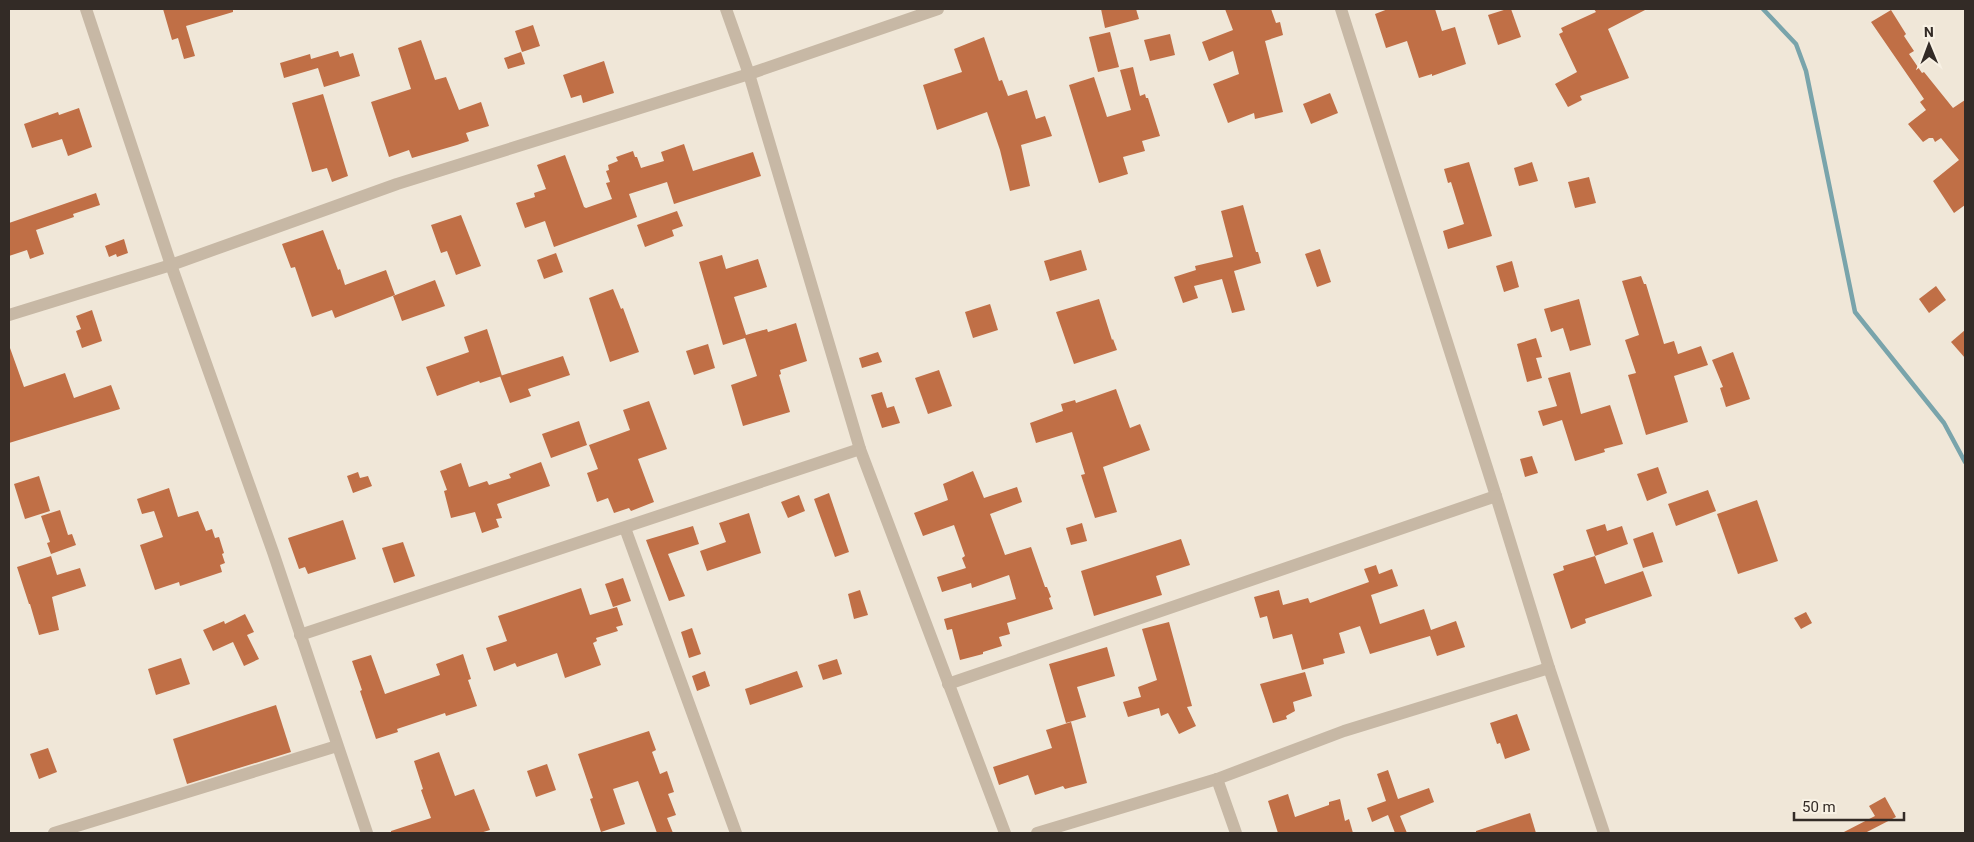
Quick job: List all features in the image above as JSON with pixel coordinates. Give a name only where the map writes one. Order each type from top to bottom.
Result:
[{"type":"street","points":[[86,9],[171,265],[273,552],[367,833]]},
{"type":"street","points":[[726,9],[749,74],[860,449],[1005,833]]},
{"type":"street","points":[[9,315],[171,265],[397,184],[749,74],[938,9]]},
{"type":"street","points":[[1341,9],[1549,668],[1604,833]]},
{"type":"street","points":[[300,635],[860,449]]},
{"type":"street","points":[[948,684],[1496,496]]},
{"type":"street","points":[[624,528],[736,833]]},
{"type":"street","points":[[1037,833],[1217,779],[1344,731],[1549,668]]},
{"type":"street","points":[[54,833],[338,746]]},
{"type":"street","points":[[1217,779],[1236,833]]},
{"type":"building","points":[[163,9],[233,9],[233,12],[186,26],[195,56],[184,59],[178,38],[172,40]]},
{"type":"building","points":[[1101,9],[1136,9],[1139,19],[1105,28]]},
{"type":"building","points":[[1225,9],[1271,9],[1276,23],[1280,22],[1283,35],[1265,41],[1283,112],[1255,119],[1254,113],[1228,123],[1213,84],[1239,74],[1233,51],[1209,61],[1202,42],[1233,30]]},
{"type":"building","points":[[1388,9],[1435,9],[1442,31],[1455,27],[1466,64],[1432,76],[1432,74],[1419,78],[1407,41],[1386,48],[1375,14]]},
{"type":"building","points":[[1511,9],[1521,37],[1498,45],[1488,15]]},
{"type":"building","points":[[1594,9],[1647,9],[1608,29],[1629,78],[1580,96],[1582,100],[1568,107],[1555,84],[1577,72],[1559,34],[1563,32],[1561,28],[1596,12]]},
{"type":"building","points":[[1891,10],[1914,51],[1909,54],[1922,73],[1924,72],[1953,108],[1965,100],[1965,205],[1954,213],[1933,181],[1959,160],[1941,138],[1935,142],[1933,138],[1929,138],[1923,142],[1908,124],[1926,110],[1920,102],[1924,99],[1871,22]]},
{"type":"building","points":[[533,25],[540,46],[522,52],[515,31]]},
{"type":"building","points":[[1110,32],[1119,67],[1098,72],[1089,37]]},
{"type":"building","points":[[1170,34],[1175,55],[1150,61],[1144,40]]},
{"type":"building","points":[[984,37],[999,81],[1002,80],[1008,96],[1027,90],[1036,119],[1045,116],[1052,136],[1021,145],[1030,186],[1010,191],[1000,150],[987,112],[937,130],[923,85],[962,72],[954,49]]},
{"type":"building","points":[[421,40],[435,80],[446,77],[459,110],[481,102],[489,126],[466,133],[469,141],[457,145],[412,158],[409,150],[389,157],[371,102],[411,89],[398,48]]},
{"type":"building","points":[[338,51],[340,57],[353,53],[360,76],[324,87],[318,68],[284,78],[280,63],[310,54],[311,59]]},
{"type":"building","points":[[521,52],[525,64],[508,69],[504,58]]},
{"type":"building","points":[[604,61],[614,93],[583,103],[581,95],[571,98],[563,75]]},
{"type":"building","points":[[1133,67],[1140,96],[1145,94],[1146,98],[1148,98],[1160,136],[1142,141],[1145,151],[1123,157],[1128,174],[1099,183],[1069,85],[1094,77],[1107,117],[1131,110],[1120,70]]},
{"type":"building","points":[[1330,93],[1338,113],[1311,124],[1303,104]]},
{"type":"building","points":[[323,94],[348,176],[332,182],[327,168],[312,172],[292,103]]},
{"type":"building","points":[[79,108],[92,147],[68,156],[62,139],[32,148],[24,124],[58,112],[59,115]]},
{"type":"building","points":[[684,144],[693,171],[753,152],[761,176],[674,204],[667,182],[629,194],[637,217],[554,247],[545,221],[525,228],[516,203],[535,197],[534,193],[546,189],[537,165],[565,155],[586,208],[612,199],[606,183],[610,182],[606,171],[609,170],[608,165],[618,161],[616,157],[633,151],[641,168],[664,161],[661,152]]},
{"type":"building","points":[[1469,162],[1492,236],[1448,249],[1443,231],[1464,224],[1451,182],[1448,183],[1444,169]]},
{"type":"building","points":[[1532,162],[1538,181],[1519,186],[1514,168]]},
{"type":"building","points":[[1589,177],[1596,203],[1575,208],[1568,182]]},
{"type":"building","points":[[96,193],[100,205],[73,214],[74,217],[36,230],[44,254],[30,259],[27,250],[9,256],[9,223]]},
{"type":"building","points":[[1243,205],[1256,252],[1258,252],[1261,263],[1234,271],[1245,310],[1232,313],[1222,279],[1194,286],[1198,298],[1183,303],[1174,277],[1196,270],[1195,266],[1233,257],[1221,211]]},
{"type":"building","points":[[677,211],[683,226],[672,230],[674,236],[645,247],[637,225]]},
{"type":"building","points":[[461,215],[481,266],[456,275],[447,251],[441,253],[431,225]]},
{"type":"building","points":[[323,230],[345,285],[386,270],[395,295],[335,318],[332,310],[312,317],[295,267],[291,268],[282,244]]},
{"type":"building","points":[[124,239],[128,253],[117,257],[116,254],[109,257],[105,246]]},
{"type":"building","points":[[1320,249],[1331,282],[1317,287],[1305,254]]},
{"type":"building","points":[[1081,250],[1087,270],[1050,281],[1044,261]]},
{"type":"building","points":[[556,253],[563,272],[544,279],[537,260]]},
{"type":"building","points":[[722,255],[726,269],[758,259],[767,287],[734,297],[746,335],[767,329],[768,332],[796,323],[807,361],[780,370],[781,374],[779,375],[790,412],[743,426],[731,385],[757,376],[745,338],[723,345],[699,262]]},
{"type":"building","points":[[1512,261],[1519,287],[1504,292],[1496,266]]},
{"type":"building","points":[[1641,276],[1644,284],[1646,284],[1664,344],[1674,341],[1678,354],[1701,346],[1708,365],[1674,376],[1688,422],[1646,435],[1628,375],[1636,373],[1625,340],[1639,335],[1622,281]]},
{"type":"building","points":[[435,280],[445,306],[402,321],[393,296]]},
{"type":"building","points":[[1936,286],[1946,300],[1929,313],[1919,299]]},
{"type":"building","points":[[613,289],[621,309],[623,308],[639,352],[610,362],[589,298]]},
{"type":"building","points":[[1099,299],[1117,350],[1074,364],[1056,312]]},
{"type":"building","points":[[1579,299],[1591,345],[1570,351],[1563,328],[1551,332],[1544,309]]},
{"type":"building","points":[[990,304],[998,330],[973,338],[965,312]]},
{"type":"building","points":[[92,310],[102,341],[82,348],[76,331],[81,329],[76,316]]},
{"type":"building","points":[[487,329],[502,376],[480,383],[479,381],[437,396],[426,367],[469,352],[464,337]]},
{"type":"building","points":[[1965,330],[1965,358],[1951,342]]},
{"type":"building","points":[[1536,338],[1542,357],[1536,358],[1542,378],[1527,382],[1517,344]]},
{"type":"building","points":[[708,344],[715,368],[694,375],[686,351]]},
{"type":"building","points":[[10,348],[24,387],[65,373],[74,398],[111,385],[120,409],[9,443]]},
{"type":"building","points":[[878,352],[882,362],[862,368],[859,358]]},
{"type":"building","points":[[1733,352],[1750,399],[1726,407],[1720,388],[1723,387],[1712,360]]},
{"type":"building","points":[[563,356],[570,375],[528,389],[531,396],[510,403],[500,376]]},
{"type":"building","points":[[939,370],[952,406],[928,414],[915,378]]},
{"type":"building","points":[[1570,372],[1581,414],[1610,405],[1623,444],[1604,449],[1605,452],[1575,461],[1562,420],[1543,426],[1538,411],[1557,406],[1548,378]]},
{"type":"building","points":[[1116,389],[1130,428],[1140,424],[1150,450],[1103,467],[1117,512],[1095,518],[1081,475],[1085,474],[1072,432],[1036,443],[1030,423],[1063,411],[1061,404],[1075,400],[1076,403]]},
{"type":"building","points":[[882,392],[887,408],[894,406],[900,423],[882,428],[871,395]]},
{"type":"building","points":[[649,401],[667,449],[638,459],[654,502],[631,511],[629,508],[614,513],[608,498],[597,502],[587,473],[598,469],[589,445],[630,430],[623,410]]},
{"type":"building","points":[[579,421],[587,445],[551,458],[542,434]]},
{"type":"building","points":[[1532,456],[1538,473],[1525,477],[1520,459]]},
{"type":"building","points":[[541,462],[550,486],[497,504],[502,518],[496,519],[499,527],[482,533],[475,512],[451,518],[444,491],[447,490],[440,471],[461,463],[469,487],[487,481],[489,485],[511,478],[509,474]]},
{"type":"building","points":[[1658,467],[1667,493],[1647,501],[1637,474]]},
{"type":"building","points":[[973,471],[984,498],[1017,487],[1022,502],[990,514],[1005,555],[1031,547],[1045,587],[1047,587],[1051,597],[1049,598],[1053,609],[1007,623],[1010,634],[999,637],[1002,646],[983,652],[983,654],[960,660],[952,629],[947,630],[944,619],[1016,599],[1009,575],[972,588],[971,583],[942,592],[937,577],[966,568],[962,558],[965,556],[954,525],[923,536],[914,513],[948,500],[943,484]]},
{"type":"building","points":[[358,472],[360,478],[368,476],[372,486],[353,493],[347,476]]},
{"type":"building","points":[[39,476],[50,511],[25,519],[14,484]]},
{"type":"building","points":[[169,488],[178,517],[198,511],[206,531],[212,529],[215,538],[219,537],[225,563],[220,565],[222,572],[180,586],[179,582],[155,590],[140,545],[163,537],[154,511],[142,514],[137,499]]},
{"type":"building","points":[[1708,490],[1716,511],[1676,526],[1668,504]]},
{"type":"building","points":[[829,493],[849,552],[835,557],[814,499]]},
{"type":"building","points":[[799,495],[805,511],[788,518],[781,502]]},
{"type":"building","points":[[1757,500],[1778,561],[1738,574],[1717,514]]},
{"type":"building","points":[[60,510],[68,535],[72,534],[76,545],[51,554],[47,543],[50,542],[41,516]]},
{"type":"building","points":[[749,513],[761,553],[707,571],[700,551],[726,542],[719,523]]},
{"type":"building","points":[[343,520],[356,559],[308,574],[305,567],[299,569],[288,538]]},
{"type":"building","points":[[1082,523],[1087,541],[1071,545],[1066,528]]},
{"type":"building","points":[[1605,524],[1607,531],[1622,526],[1628,544],[1595,556],[1586,530]]},
{"type":"building","points":[[693,526],[699,544],[668,554],[685,596],[669,601],[646,540]]},
{"type":"building","points":[[1653,532],[1663,562],[1643,568],[1633,539]]},
{"type":"building","points":[[1181,539],[1190,565],[1156,576],[1162,595],[1094,616],[1081,571]]},
{"type":"building","points":[[403,542],[415,576],[394,583],[382,548]]},
{"type":"building","points":[[51,556],[57,575],[80,568],[86,586],[52,597],[59,630],[39,635],[17,567]]},
{"type":"building","points":[[1595,556],[1605,584],[1643,571],[1652,596],[1585,619],[1586,623],[1571,629],[1553,574],[1564,570],[1563,566]]},
{"type":"building","points":[[1376,565],[1379,574],[1392,569],[1398,586],[1371,595],[1380,624],[1424,609],[1431,630],[1456,621],[1465,647],[1437,656],[1430,636],[1370,654],[1360,626],[1339,633],[1345,653],[1323,659],[1324,664],[1302,670],[1292,634],[1273,639],[1267,616],[1260,618],[1254,597],[1279,590],[1283,605],[1308,598],[1310,603],[1369,582],[1364,569]]},
{"type":"building","points":[[623,578],[631,601],[613,607],[605,584]]},
{"type":"building","points":[[581,588],[590,615],[617,607],[623,625],[616,627],[618,631],[596,638],[597,641],[593,643],[601,665],[565,678],[557,653],[517,667],[515,663],[494,671],[486,648],[507,641],[498,616]]},
{"type":"building","points":[[860,590],[868,615],[854,619],[848,594]]},
{"type":"building","points":[[1806,612],[1812,623],[1801,629],[1794,618]]},
{"type":"building","points":[[245,614],[254,632],[247,635],[259,659],[244,666],[233,642],[213,651],[203,630],[224,621],[225,624]]},
{"type":"building","points":[[1169,622],[1192,706],[1187,707],[1196,726],[1179,734],[1168,713],[1161,716],[1159,708],[1128,717],[1123,702],[1141,697],[1138,687],[1157,680],[1142,629]]},
{"type":"building","points":[[692,628],[701,654],[689,658],[681,632]]},
{"type":"building","points":[[1107,647],[1115,676],[1077,687],[1086,717],[1066,723],[1049,664]]},
{"type":"building","points":[[463,654],[471,679],[468,680],[477,706],[446,716],[445,713],[397,729],[398,732],[376,739],[352,661],[371,655],[385,694],[440,675],[436,664]]},
{"type":"building","points":[[181,658],[190,684],[156,695],[148,669]]},
{"type":"building","points":[[837,659],[842,674],[823,680],[818,665]]},
{"type":"building","points":[[705,671],[710,686],[697,691],[692,676]]},
{"type":"building","points":[[797,671],[803,687],[750,705],[745,689]]},
{"type":"building","points":[[1305,672],[1312,696],[1293,702],[1295,711],[1286,716],[1287,719],[1273,723],[1260,684]]},
{"type":"building","points":[[276,705],[291,752],[187,784],[173,739]]},
{"type":"building","points":[[1517,714],[1530,750],[1505,759],[1500,743],[1497,744],[1490,723]]},
{"type":"building","points":[[1071,722],[1087,783],[1065,789],[1063,786],[1035,795],[1028,775],[999,785],[993,767],[1052,748],[1046,730]]},
{"type":"building","points":[[649,731],[656,750],[652,752],[660,774],[667,771],[674,792],[668,794],[676,815],[667,818],[673,833],[657,833],[638,781],[613,789],[625,824],[601,832],[590,799],[593,798],[578,754]]},
{"type":"building","points":[[48,748],[57,772],[39,779],[30,754]]},
{"type":"building","points":[[439,752],[455,796],[474,789],[490,830],[480,833],[391,833],[391,831],[431,818],[421,790],[423,789],[414,761]]},
{"type":"building","points":[[547,764],[556,790],[536,797],[527,771]]},
{"type":"building","points":[[1388,770],[1398,799],[1429,788],[1434,802],[1400,816],[1407,833],[1395,833],[1388,815],[1372,822],[1367,808],[1386,801],[1377,774]]},
{"type":"building","points":[[1288,794],[1295,817],[1340,799],[1345,821],[1349,819],[1353,833],[1278,833],[1268,801]]},
{"type":"building","points":[[1885,797],[1896,817],[1865,833],[1842,833],[1875,816],[1869,806]]},
{"type":"building","points":[[1530,813],[1536,833],[1476,833],[1476,831]]},
{"type":"waterway","points":[[1763,9],[1796,44],[1806,71],[1855,312],[1944,423],[1965,462]]}]
